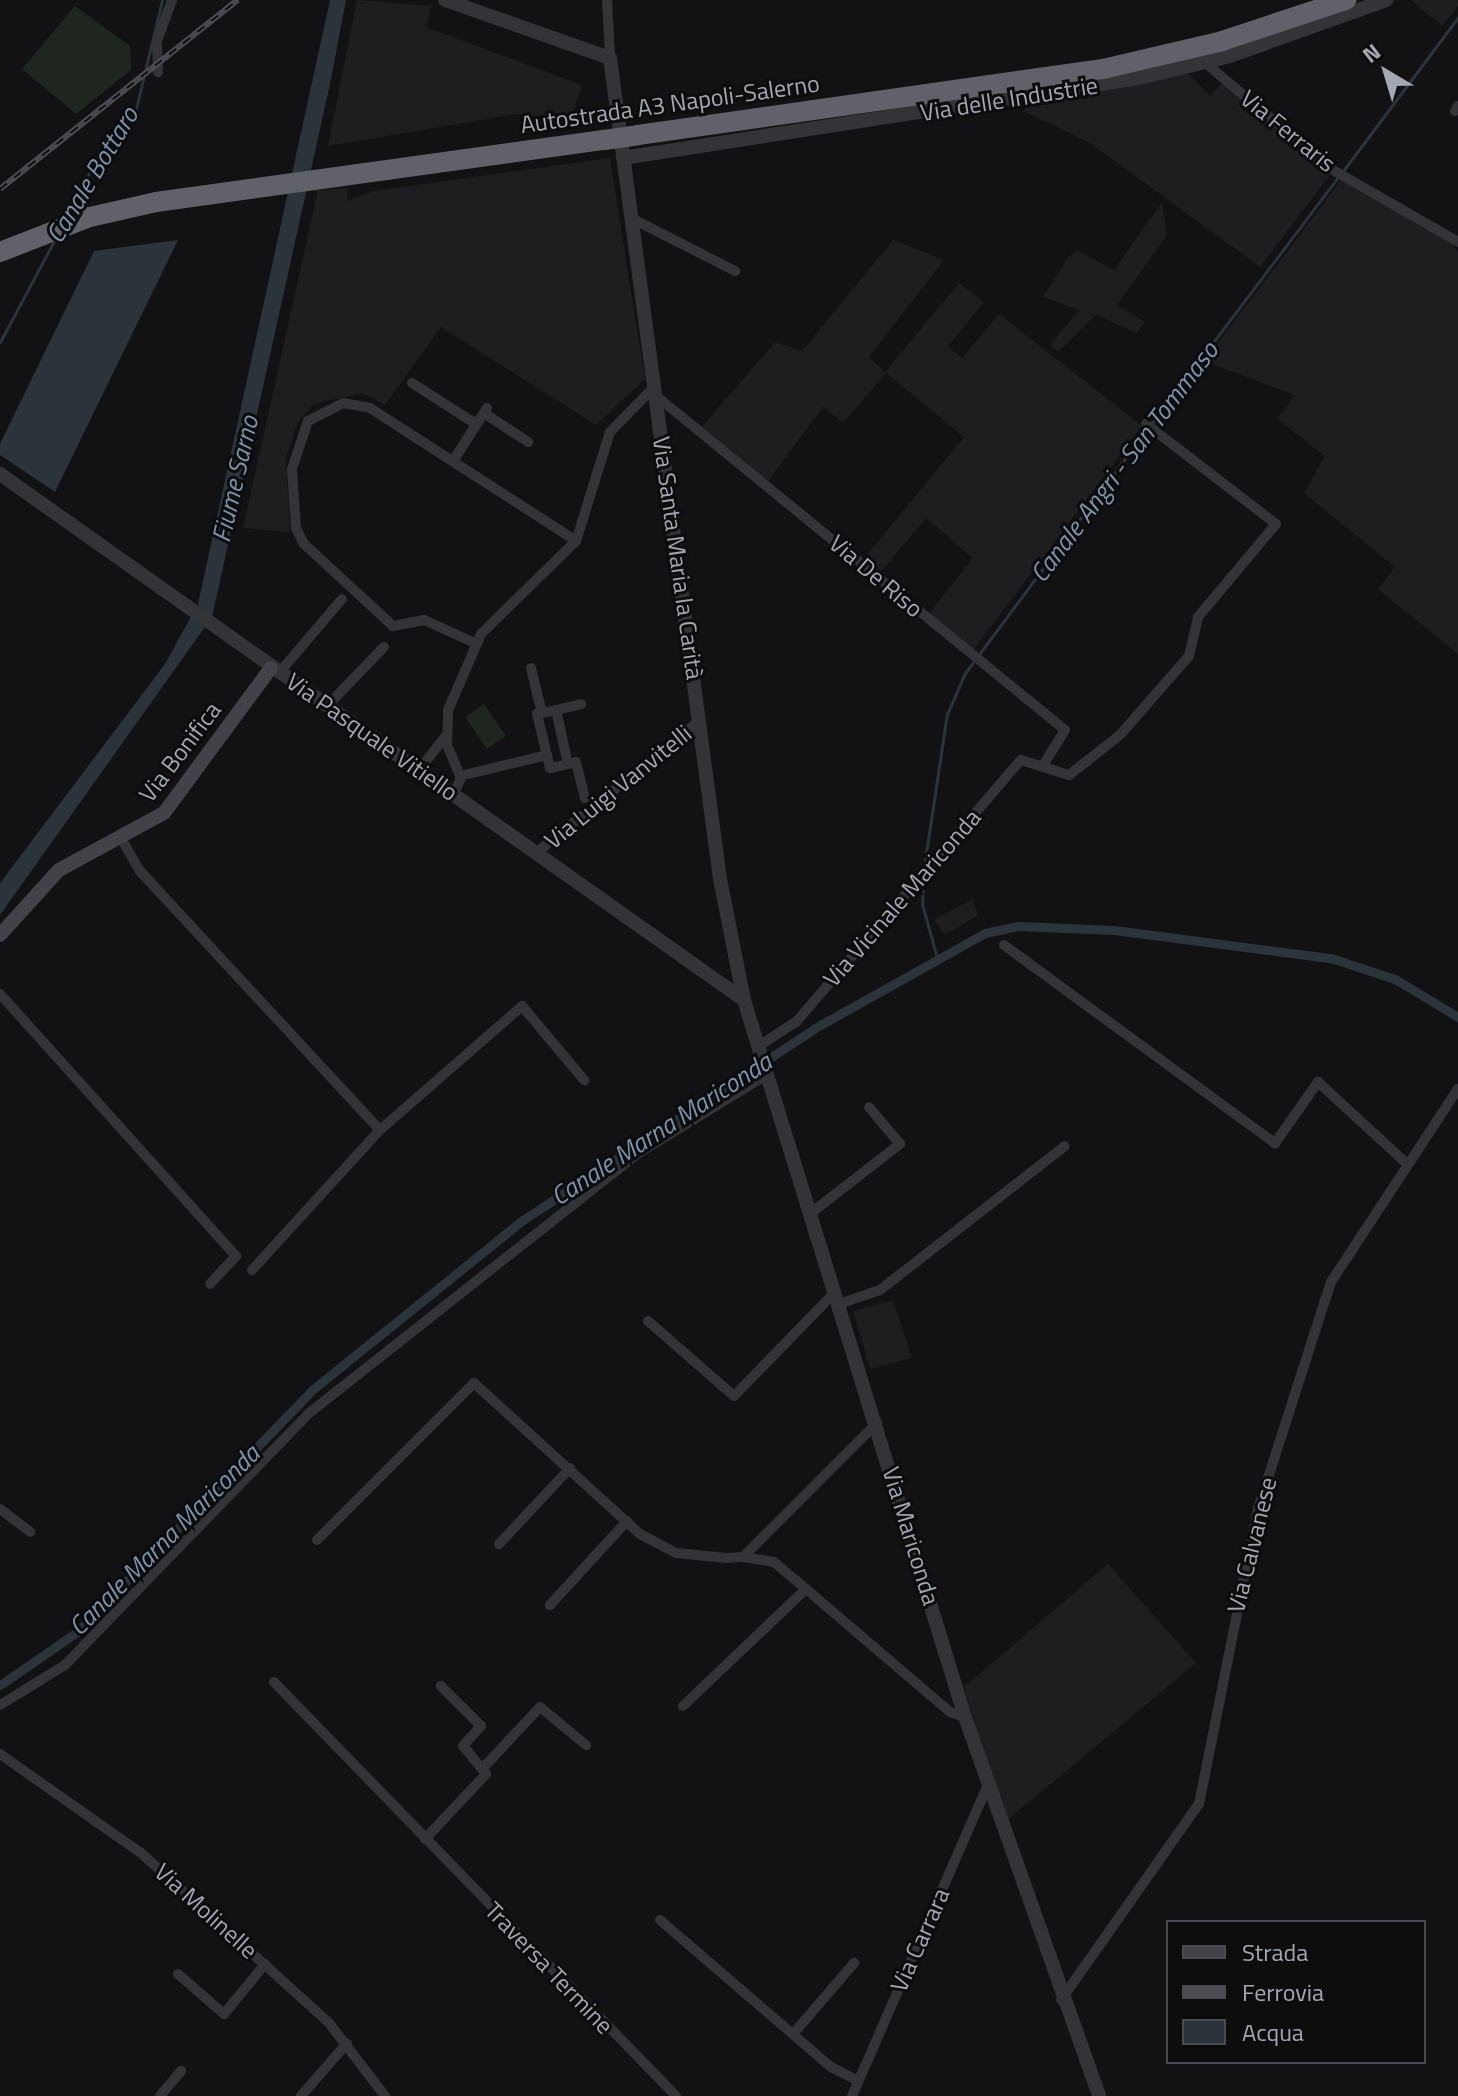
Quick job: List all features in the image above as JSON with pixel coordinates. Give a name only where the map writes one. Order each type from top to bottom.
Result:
[{"type":"highway","name":"Autostrada A3 Napoli-Salerno","points":[[637,130],[1101,57],[1312,0]]},
{"type":"highway","name":"Autostrada A3 Napoli-Salerno","points":[[0,239],[86,212],[271,180],[1103,69],[1222,41],[1346,0]]},
{"type":"highway","name":"Autostrada A3 Napoli-Salerno","points":[[0,252],[58,221]]},
{"type":"main road","name":"Via Bonifica","points":[[0,935],[49,878],[122,840],[164,813],[275,670]]},
{"type":"street","points":[[158,72],[157,41],[172,0]]},
{"type":"street","points":[[450,1],[610,58],[607,0]]},
{"type":"street","name":"Via delle Industrie","points":[[623,158],[1204,62],[1386,0]]},
{"type":"street","name":"Via Santa Maria la Carità","points":[[610,58],[699,721],[744,1000],[764,1061]]},
{"type":"street","name":"Via Ferraris","points":[[1204,62],[1333,170],[1448,230],[1458,242]]},
{"type":"street","points":[[631,218],[735,271]]},
{"type":"street","points":[[412,383],[476,424]]},
{"type":"street","points":[[454,793],[460,776],[445,737],[451,698],[477,644],[491,621],[576,541],[610,432],[655,391]]},
{"type":"street","name":"Via De Riso","points":[[655,391],[975,659],[1065,730],[1044,763]]},
{"type":"street","points":[[477,644],[424,620],[393,626],[312,553],[294,520],[294,447],[323,408],[370,408],[576,541]]},
{"type":"street","points":[[453,461],[486,410],[528,442]]},
{"type":"street","points":[[1044,763],[1073,773],[1132,724],[1195,647],[1198,617],[1276,524],[1150,427]]},
{"type":"street","name":"Via Pasquale Vitiello","points":[[0,474],[327,706],[424,764],[454,793],[744,1000]]},
{"type":"street","points":[[275,670],[342,599]]},
{"type":"street","points":[[327,706],[384,647]]},
{"type":"street","points":[[531,668],[542,713],[550,768],[576,762],[585,798]]},
{"type":"street","points":[[542,713],[581,704]]},
{"type":"street","points":[[556,710],[568,764]]},
{"type":"street","name":"Via Luigi Vanvitelli","points":[[536,853],[699,721]]},
{"type":"street","points":[[424,764],[445,737]]},
{"type":"street","points":[[460,776],[547,755]]},
{"type":"street","points":[[424,764],[452,760]]},
{"type":"street","name":"Via Vicinale Mariconda","points":[[0,1705],[65,1665],[318,1405],[639,1153],[764,1061],[1021,760],[1044,763]]},
{"type":"street","points":[[122,840],[140,871],[380,1130]]},
{"type":"street","points":[[1004,945],[1275,1143],[1318,1082],[1405,1162]]},
{"type":"street","points":[[0,994],[236,1256],[210,1284]]},
{"type":"street","points":[[252,1270],[380,1130],[522,1006],[584,1080]]},
{"type":"street","name":"Via Mariconda","points":[[764,1061],[965,1717],[1060,2002],[1099,2096]]},
{"type":"street","name":"Via Calvanese","points":[[1060,2002],[1199,1804],[1235,1606],[1291,1400],[1331,1282],[1405,1162],[1458,1089]]},
{"type":"street","points":[[811,1213],[900,1144],[869,1107]]},
{"type":"street","points":[[648,1321],[734,1396],[837,1298],[880,1290],[1065,1146]]},
{"type":"street","points":[[317,1540],[474,1383],[627,1521],[676,1553],[774,1562],[950,1712],[965,1717]]},
{"type":"street","points":[[743,1557],[877,1423]]},
{"type":"street","points":[[499,1544],[570,1468]]},
{"type":"street","points":[[0,1509],[30,1532]]},
{"type":"street","points":[[550,1605],[627,1521]]},
{"type":"street","points":[[683,1706],[806,1589]]},
{"type":"street","name":"Traversa Termine","points":[[274,1682],[676,2096]]},
{"type":"street","points":[[425,1839],[486,1774],[463,1746],[481,1726],[441,1686]]},
{"type":"street","points":[[483,1768],[540,1707],[586,1745]]},
{"type":"street","name":"Via Molinelle","points":[[0,1754],[141,1853],[265,1964],[347,2043],[385,2096]]},
{"type":"street","name":"Via Carrara","points":[[852,2096],[988,1785]]},
{"type":"street","points":[[660,1920],[793,2034],[858,2081]]},
{"type":"street","points":[[793,2034],[854,1963]]},
{"type":"street","points":[[178,1974],[224,2014],[265,1964]]},
{"type":"street","points":[[301,2096],[347,2043]]},
{"type":"street","points":[[160,2096],[181,2071]]},
{"type":"shaded area","points":[[357,0],[431,6],[426,27],[582,85],[570,121],[516,114],[328,146]]},
{"type":"shaded area","points":[[1411,0],[1458,0],[1458,6],[1442,26]]},
{"type":"shaded area","points":[[75,6],[130,46],[131,70],[76,114],[22,69]]},
{"type":"shaded area","points":[[1188,73],[1210,96],[1222,83],[1332,172],[1260,267],[1090,143],[1023,111],[1028,103]]},
{"type":"shaded area","points":[[610,158],[645,379],[596,425],[441,327],[385,405],[363,393],[313,404],[297,424],[286,458],[290,532],[243,528],[318,190],[348,188],[347,201],[373,191]]},
{"type":"shaded area","points":[[1341,180],[1446,237],[1458,251],[1458,654],[1378,589],[1395,567],[1304,493],[1325,456],[1277,419],[1295,395],[1204,361]]},
{"type":"shaded area","points":[[1162,202],[1167,235],[1117,305],[1145,322],[1137,333],[1096,315],[1058,352],[1050,345],[1079,310],[1043,297],[1068,257],[1077,250],[1114,270]]},
{"type":"shaded area","points":[[893,240],[944,260],[869,357],[885,372],[959,283],[984,302],[948,346],[962,358],[999,314],[1142,426],[971,653],[927,616],[973,558],[926,518],[879,574],[862,561],[964,437],[886,373],[843,423],[823,407],[768,481],[702,427],[775,342],[802,351]]},
{"type":"shaded area","points":[[484,704],[506,736],[487,749],[465,717]]},
{"type":"shaded area","points":[[973,899],[978,915],[945,935],[934,920]]},
{"type":"shaded area","points":[[893,1300],[912,1358],[870,1369],[853,1311]]},
{"type":"shaded area","points":[[1108,1564],[1196,1663],[1005,1822],[964,1687]]},
{"type":"water","name":"Fiume Sarno","points":[[330,0],[346,0],[212,617],[0,915],[0,883],[165,664],[198,604]]},
{"type":"water","points":[[178,240],[55,492],[0,455],[0,444],[94,251]]},
{"type":"waterway","name":"Canale Bottaro","points":[[65,218],[101,151],[136,109],[162,0]]},
{"type":"waterway","name":"Canale Angri - San Tommaso","points":[[1343,171],[1458,17]]},
{"type":"waterway","name":"Canale Angri - San Tommaso","points":[[1152,423],[1338,177]]},
{"type":"waterway","name":"Canale Bottaro","points":[[0,342],[55,239]]},
{"type":"waterway","name":"Canale Angri - San Tommaso","points":[[924,867],[947,714],[965,673],[1147,429]]},
{"type":"waterway","name":"Canale Angri - San Tommaso","points":[[923,879],[922,904],[937,958]]},
{"type":"waterway","name":"Canale Marna Mariconda","points":[[0,1685],[77,1632],[312,1390],[523,1220],[815,1028],[985,933],[1018,926],[1114,930],[1331,958],[1395,979],[1458,1017]]},
{"type":"railway","points":[[0,189],[238,0]]}]
